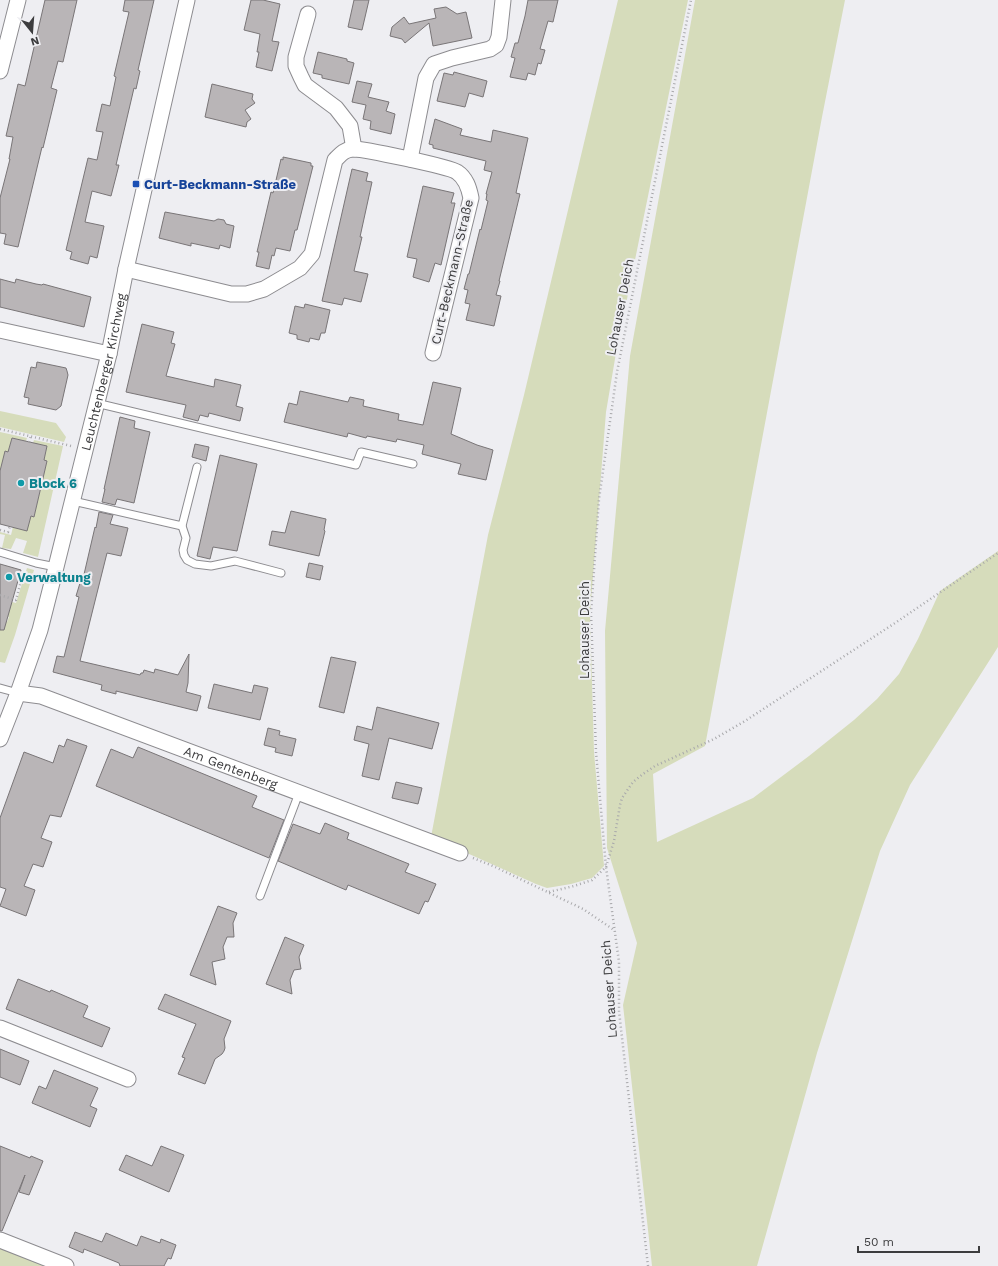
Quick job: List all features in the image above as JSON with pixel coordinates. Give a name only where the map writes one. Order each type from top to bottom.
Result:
[{"type":"street","points":[[0,71],[18,0]]},
{"type":"street","name":"Leuchtenberger Kirchweg","points":[[0,739],[40,630],[73,501],[96,402],[109,354],[126,269],[187,0]]},
{"type":"street","points":[[410,159],[426,78],[434,64],[490,49],[496,45],[499,37],[503,0]]},
{"type":"street","points":[[126,269],[231,294],[247,294],[264,289],[300,268],[312,254],[335,160],[344,151],[354,148],[350,126],[336,108],[305,85],[296,66],[296,57],[308,14]]},
{"type":"street","name":"Curt-Beckmann-Straße","points":[[354,148],[410,159],[456,171],[469,187],[471,198],[433,353]]},
{"type":"street","points":[[0,330],[109,354]]},
{"type":"street","name":"Am Gentenberg","points":[[18,693],[41,696],[460,853]]},
{"type":"street","points":[[0,1028],[128,1079]]},
{"type":"street","points":[[0,1240],[66,1266]]},
{"type":"lane","points":[[96,402],[356,465],[361,452],[413,464]]},
{"type":"lane","points":[[197,467],[182,526],[186,538],[183,550],[187,560],[195,564],[212,566],[235,561],[281,573]]},
{"type":"lane","points":[[73,501],[182,526]]},
{"type":"lane","points":[[0,552],[56,567]]},
{"type":"lane","name":"Am Gentenberg","points":[[0,688],[18,693]]},
{"type":"lane","points":[[260,896],[299,793]]},
{"type":"path","name":"Lohauser Deich","points":[[648,1266],[619,1011],[619,962],[606,867],[596,752],[591,613],[599,499],[617,372],[691,0]]},
{"type":"path","points":[[0,429],[64,444]]},
{"type":"path","points":[[29,442],[31,436]]},
{"type":"path","points":[[0,530],[8,532],[10,526]]},
{"type":"path","points":[[550,892],[592,880],[606,867],[614,841],[622,798],[633,782],[643,774],[656,766],[714,739],[745,721],[895,623],[998,553]]},
{"type":"path","points":[[0,595],[16,600],[27,560]]},
{"type":"path","points":[[460,853],[550,892],[583,909],[615,930]]},
{"type":"green space","points":[[618,0],[688,0],[616,353],[606,412],[590,614],[594,752],[604,866],[592,878],[571,884],[547,888],[431,837],[488,535],[524,395]]},
{"type":"green space","points":[[695,0],[845,0],[705,746],[653,774],[657,842],[753,798],[854,720],[877,699],[899,674],[918,639],[940,591],[998,551],[998,647],[910,785],[880,851],[817,1053],[757,1266],[652,1266],[623,1005],[637,943],[607,848],[605,631],[630,356]]},
{"type":"green space","points":[[0,411],[56,423],[66,437],[64,442],[0,427]]},
{"type":"green space","points":[[0,432],[27,438],[26,441],[12,438],[8,452],[5,451],[0,471]]},
{"type":"green space","points":[[34,440],[63,446],[38,557],[23,553],[27,541],[16,538],[11,549],[2,548],[5,535],[0,534],[0,532],[11,535],[13,527],[30,516],[34,517],[47,461],[44,460],[47,446],[33,443]]},
{"type":"green space","points":[[27,568],[34,570],[15,635],[5,663],[0,662],[0,620],[7,622],[9,617],[0,614],[0,599],[16,603]]},
{"type":"green space","points":[[0,1241],[69,1266],[0,1266]]},
{"type":"building","points":[[45,0],[77,0],[63,62],[58,61],[51,88],[57,90],[18,247],[4,244],[6,234],[0,233],[0,198],[10,159],[13,137],[6,136],[18,84],[25,86]]},
{"type":"building","points":[[125,0],[154,0],[138,70],[140,71],[136,89],[134,88],[116,165],[119,165],[111,196],[92,191],[85,222],[104,226],[97,258],[90,256],[88,264],[70,259],[72,252],[66,250],[88,158],[97,160],[103,132],[96,131],[102,104],[110,106],[116,77],[114,76],[129,12],[123,11]]},
{"type":"building","points":[[251,0],[263,0],[280,4],[272,41],[279,42],[272,71],[256,67],[260,34],[244,30]]},
{"type":"building","points":[[354,0],[369,0],[362,30],[348,27]]},
{"type":"building","points":[[528,0],[558,0],[553,22],[548,21],[540,49],[545,50],[541,64],[538,63],[535,75],[528,73],[526,80],[510,77],[515,58],[511,57],[515,43],[518,43]]},
{"type":"building","points":[[446,7],[457,14],[466,12],[472,38],[433,46],[429,23],[405,43],[402,39],[390,36],[392,27],[404,17],[409,24],[436,18],[434,9]]},
{"type":"building","points":[[318,52],[347,59],[347,61],[354,63],[349,84],[322,78],[322,75],[313,73]]},
{"type":"building","points":[[454,72],[487,81],[483,97],[469,93],[465,107],[437,101],[444,73],[453,75]]},
{"type":"building","points":[[357,81],[372,84],[368,97],[389,102],[386,111],[395,114],[391,134],[370,129],[371,121],[363,119],[366,105],[352,102]]},
{"type":"building","points":[[212,84],[253,94],[252,99],[255,103],[245,110],[251,119],[247,122],[246,127],[205,117]]},
{"type":"building","points":[[435,119],[462,129],[460,135],[491,142],[493,130],[528,138],[516,193],[520,194],[496,295],[501,296],[494,326],[466,320],[470,304],[465,303],[468,290],[464,289],[488,201],[486,200],[486,194],[492,172],[484,170],[486,161],[433,148],[433,145],[429,144]]},
{"type":"building","points":[[283,157],[311,163],[311,166],[313,166],[297,230],[295,230],[290,251],[276,248],[274,256],[272,255],[269,269],[256,266],[259,252],[257,252],[271,192],[273,193],[281,159],[283,160]]},
{"type":"building","points":[[352,169],[368,173],[366,181],[372,182],[354,271],[368,274],[361,302],[344,298],[342,305],[322,301]]},
{"type":"building","points":[[423,186],[454,193],[451,203],[455,203],[441,265],[435,263],[429,282],[413,277],[417,259],[407,257]]},
{"type":"building","points":[[165,212],[214,221],[218,219],[224,220],[226,224],[234,226],[230,248],[220,245],[219,249],[191,243],[191,246],[159,238]]},
{"type":"building","points":[[0,279],[15,283],[16,279],[36,284],[43,284],[91,297],[84,327],[0,307]]},
{"type":"building","points":[[305,304],[330,310],[325,333],[321,333],[319,340],[310,338],[309,342],[297,339],[297,335],[289,333],[295,306],[304,308]]},
{"type":"building","points":[[142,324],[174,332],[171,343],[175,344],[166,376],[214,387],[215,379],[241,385],[236,406],[243,408],[240,421],[209,413],[208,417],[200,415],[198,421],[183,417],[186,405],[126,392]]},
{"type":"building","points":[[37,362],[66,368],[68,375],[61,406],[56,410],[28,404],[29,398],[24,397],[31,367],[36,368]]},
{"type":"building","points":[[433,382],[461,388],[451,434],[493,450],[486,480],[458,474],[461,464],[422,454],[424,445],[397,439],[396,442],[367,436],[366,438],[348,433],[347,437],[284,422],[289,403],[297,405],[300,391],[348,402],[350,397],[364,400],[363,406],[399,414],[398,420],[423,425]]},
{"type":"building","points":[[120,417],[135,421],[134,428],[150,432],[134,503],[117,499],[115,505],[102,502]]},
{"type":"building","name":"Block 6","points":[[12,438],[47,446],[44,460],[47,461],[34,517],[31,516],[27,531],[0,524],[0,471],[5,451],[8,452]]},
{"type":"building","points":[[195,444],[209,447],[206,461],[192,457]]},
{"type":"building","points":[[220,455],[257,464],[237,551],[213,547],[210,559],[197,556]]},
{"type":"building","points":[[291,511],[326,519],[325,531],[319,556],[269,545],[272,531],[285,533]]},
{"type":"building","points":[[99,512],[113,515],[110,524],[128,528],[121,556],[107,553],[80,661],[140,675],[144,670],[154,673],[155,669],[178,675],[189,654],[188,683],[186,692],[201,696],[197,711],[116,691],[116,694],[101,690],[102,685],[53,672],[57,656],[64,657],[79,597],[76,596],[80,583],[82,583]]},
{"type":"building","points":[[309,563],[323,566],[320,580],[306,577]]},
{"type":"building","name":"Verwaltung","points":[[0,564],[21,570],[4,630],[0,630]]},
{"type":"building","points":[[331,657],[356,662],[344,713],[319,707]]},
{"type":"building","points":[[214,684],[252,693],[254,685],[268,688],[260,720],[208,708]]},
{"type":"building","points":[[377,707],[439,723],[432,749],[389,738],[379,780],[362,776],[369,744],[354,740],[357,726],[372,730]]},
{"type":"building","points":[[268,728],[280,731],[279,735],[296,739],[292,756],[275,752],[276,748],[264,745]]},
{"type":"building","points":[[67,739],[87,746],[61,817],[50,815],[41,838],[52,842],[43,867],[33,864],[24,886],[35,890],[26,916],[0,906],[6,889],[0,887],[0,818],[24,752],[53,763],[59,745],[64,747]]},
{"type":"building","points":[[138,747],[257,796],[252,807],[284,820],[269,858],[96,786],[111,749],[133,758]]},
{"type":"building","points":[[396,782],[422,788],[418,804],[392,798]]},
{"type":"building","points":[[325,823],[349,833],[347,839],[409,864],[405,872],[436,884],[428,902],[425,901],[419,914],[348,885],[346,890],[278,861],[293,824],[320,834]]},
{"type":"building","points":[[218,906],[237,913],[233,923],[234,937],[227,937],[223,947],[225,959],[212,962],[216,985],[190,975]]},
{"type":"building","points":[[285,937],[304,945],[299,957],[301,969],[294,970],[290,980],[292,994],[266,984]]},
{"type":"building","points":[[18,979],[50,992],[51,990],[88,1006],[83,1017],[110,1028],[102,1047],[6,1009]]},
{"type":"building","points":[[165,994],[231,1021],[224,1039],[224,1051],[215,1059],[205,1084],[178,1074],[185,1058],[182,1057],[196,1024],[158,1009]]},
{"type":"building","points":[[0,1049],[29,1061],[20,1085],[0,1077]]},
{"type":"building","points":[[54,1070],[98,1088],[90,1106],[97,1109],[90,1127],[32,1103],[39,1086],[46,1089]]},
{"type":"building","points":[[0,1146],[30,1158],[31,1156],[43,1161],[29,1195],[19,1192],[25,1175],[2,1231],[0,1231]]},
{"type":"building","points":[[161,1146],[184,1155],[169,1192],[119,1170],[126,1155],[152,1166]]},
{"type":"building","points":[[75,1232],[102,1242],[106,1233],[137,1246],[141,1236],[160,1243],[161,1239],[176,1245],[171,1259],[168,1258],[164,1266],[120,1266],[119,1263],[84,1249],[83,1253],[69,1247]]},
{"type":"place","name":"Curt-Beckmann-Straße","points":[[136,184]]},
{"type":"place","name":"Block 6","points":[[21,483]]},
{"type":"place","name":"Verwaltung","points":[[9,577]]}]
